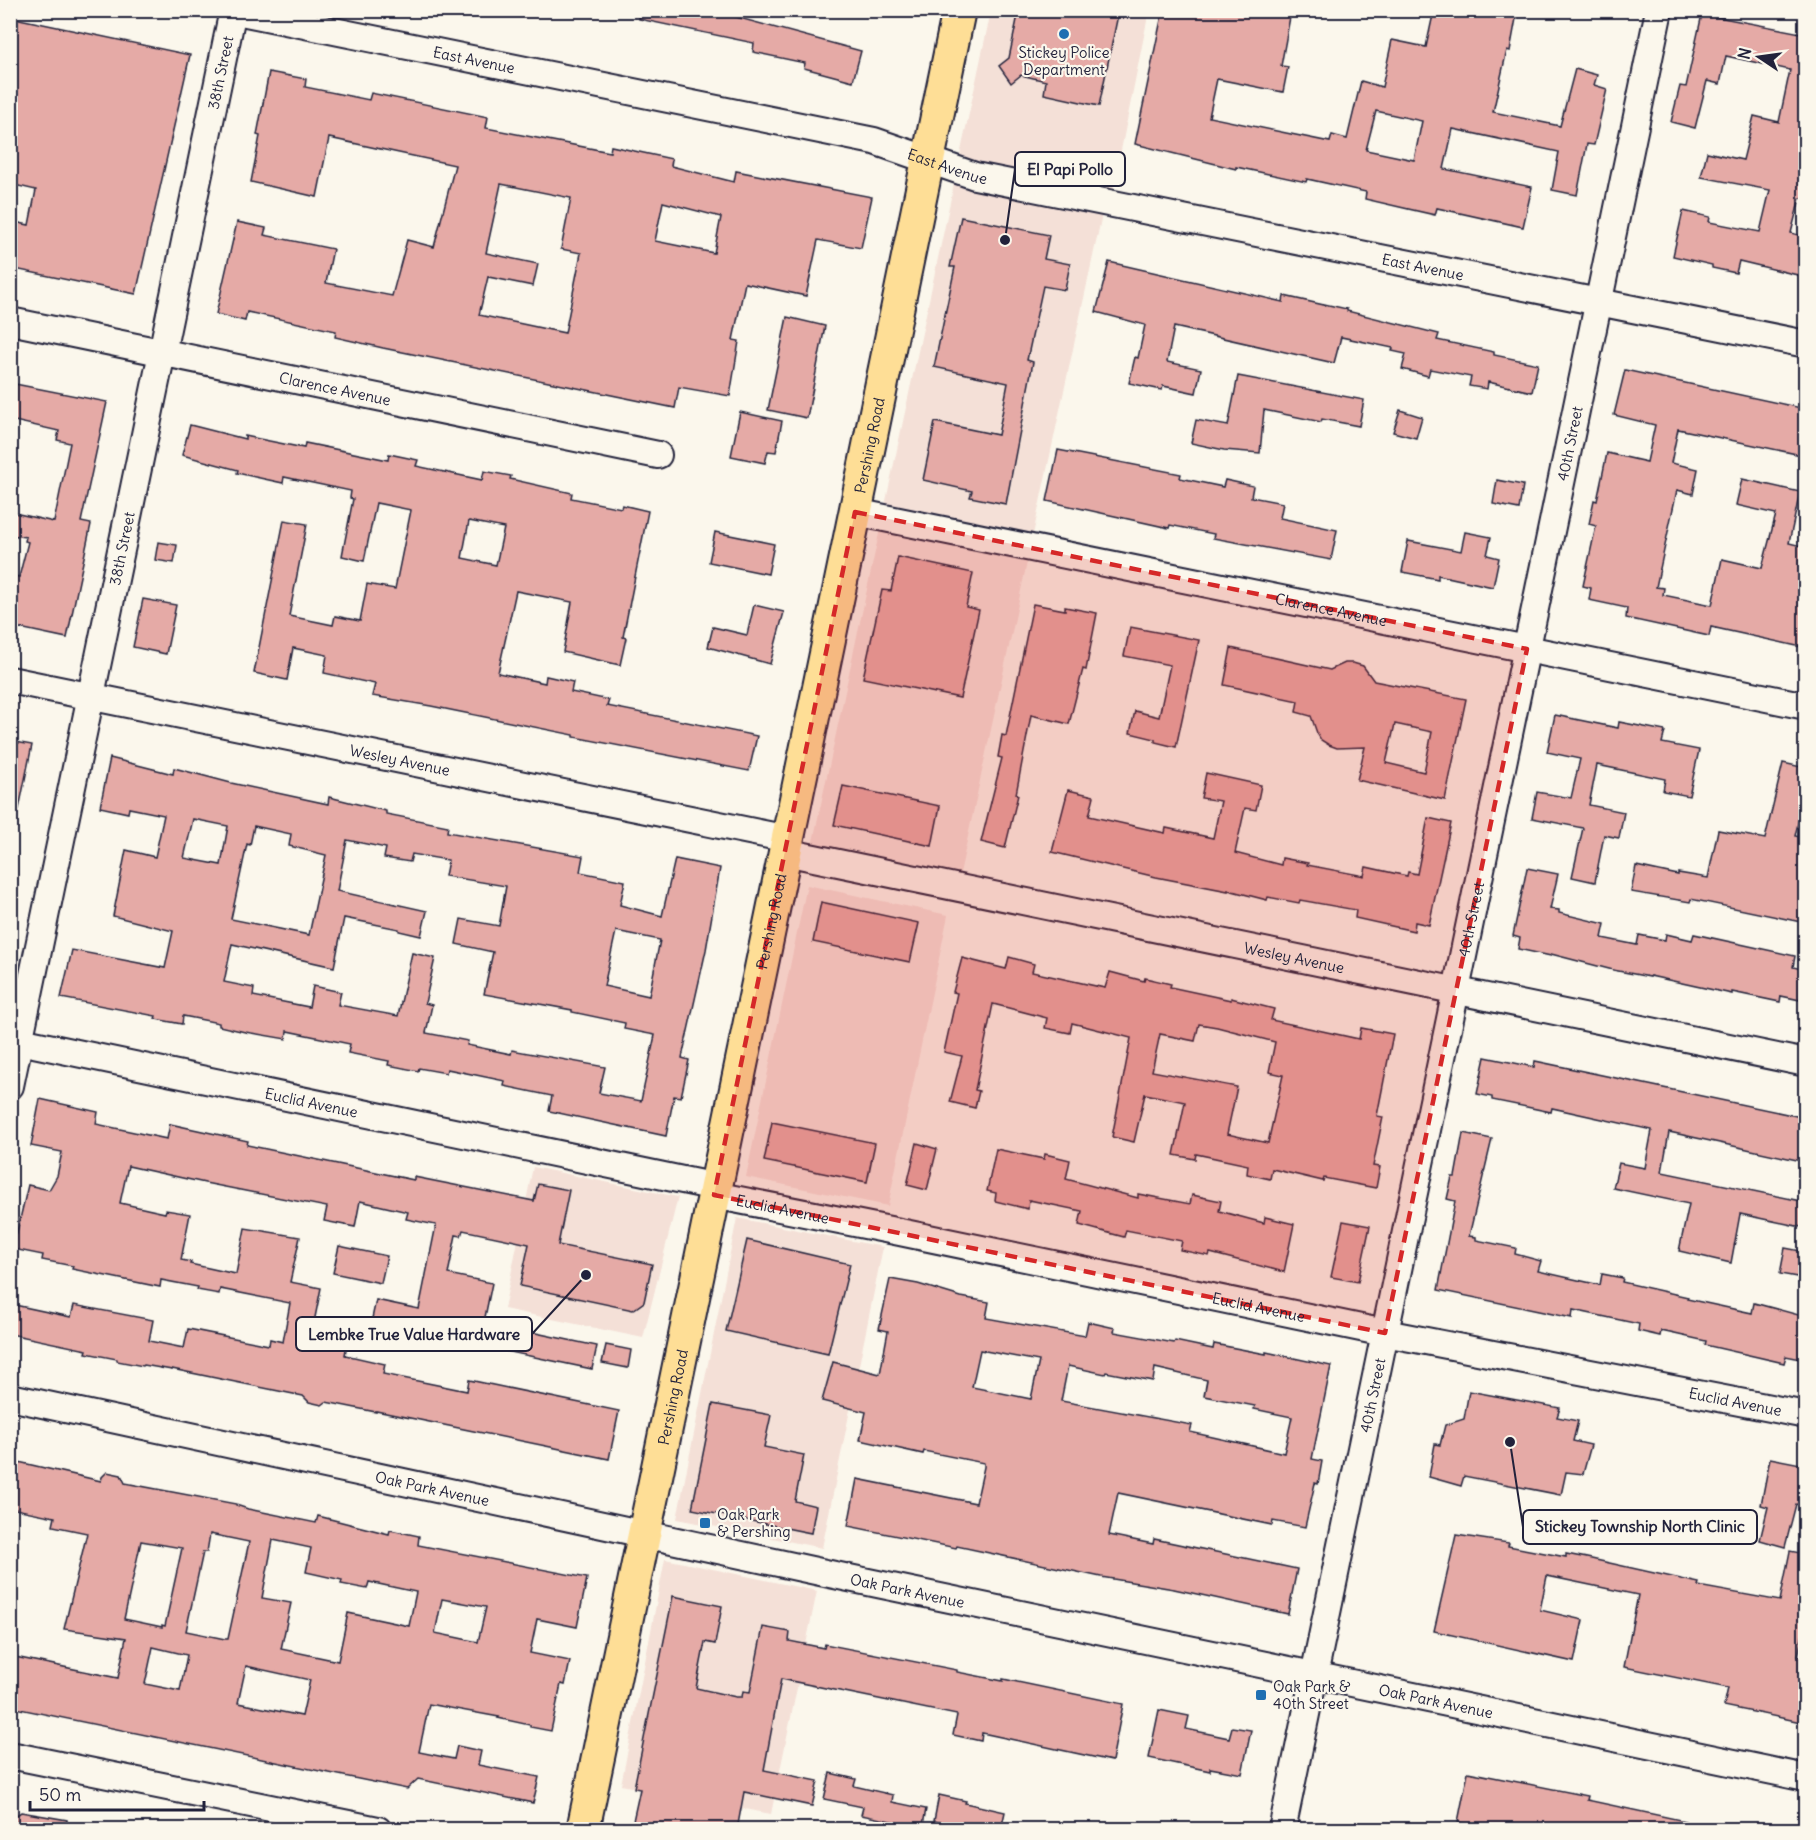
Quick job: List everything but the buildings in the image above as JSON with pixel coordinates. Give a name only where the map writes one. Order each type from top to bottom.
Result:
[{"type":"main road","name":"Pershing Road","points":[[583,1830],[959,10]]},
{"type":"street","name":"40th Street","points":[[1282,1830],[1659,10]]},
{"type":"street","name":"East Avenue","points":[[233,11],[874,141],[975,176],[1806,344]]},
{"type":"street","name":"38th Street","points":[[10,1086],[15,1040],[92,697],[233,11]]},
{"type":"street","name":"Clarence Avenue","points":[[10,321],[658,455]]},
{"type":"street","name":"Clarence Avenue","points":[[855,512],[1806,706]]},
{"type":"street","name":"Wesley Avenue","points":[[10,680],[1806,1064]]},
{"type":"street","name":"Euclid Avenue","points":[[15,1040],[919,1236],[1385,1333],[1806,1415]]},
{"type":"street","name":"Oak Park Avenue","points":[[10,1397],[825,1573],[1806,1778]]},
{"type":"street","points":[[10,1755],[378,1830]]},
{"type":"highlighted area","points":[[855,512],[1527,649],[1385,1333],[714,1195]]},
{"type":"shaded area","points":[[991,11],[1149,11],[1113,190],[1106,196],[959,878],[812,846]]},
{"type":"shaded area","points":[[807,885],[948,915],[888,1206],[746,1177]]},
{"type":"shaded area","points":[[533,1167],[678,1197],[643,1338],[504,1309]]},
{"type":"shaded area","points":[[737,1218],[883,1247],[822,1548],[677,1519]]},
{"type":"shaded area","points":[[665,1559],[817,1591],[771,1814],[621,1785]]},
{"type":"place","name":"Stickey Police Department","points":[[1064,34]]},
{"type":"place","name":"El Papi Pollo","points":[[1005,240]]},
{"type":"place","name":"Lembke True Value Hardware","points":[[586,1275]]},
{"type":"place","name":"Stickey Township North Clinic","points":[[1510,1442]]},
{"type":"place","name":"Oak Park & Pershing","points":[[705,1523]]},
{"type":"place","name":"Oak Park & 40th Street","points":[[1261,1695]]}]
